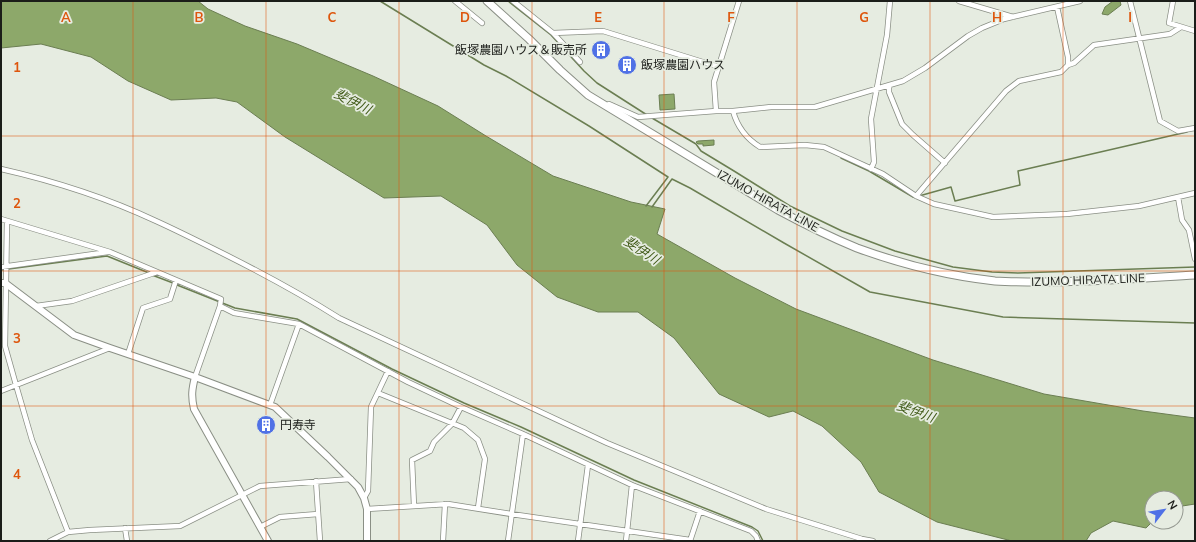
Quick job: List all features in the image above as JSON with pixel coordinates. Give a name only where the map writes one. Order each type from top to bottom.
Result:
[{"type":"main road","name":"IZUMO HIRATA LINE","points":[[487,1],[588,95],[778,210],[857,247],[884,257],[927,269],[965,277],[996,281],[1070,282],[1195,275]]},
{"type":"street","points":[[455,1],[482,23]]},
{"type":"street","points":[[513,1],[553,33],[580,62]]},
{"type":"street","points":[[716,111],[714,82],[720,67],[739,1]]},
{"type":"street","points":[[871,169],[874,162],[871,119],[887,35],[890,1]]},
{"type":"street","points":[[959,1],[1014,17]]},
{"type":"street","points":[[588,95],[594,96],[638,117],[771,107],[815,107],[903,81],[925,68],[968,36],[982,28],[1004,19],[1080,1]]},
{"type":"street","points":[[1130,1],[1160,121],[1178,131],[1195,128]]},
{"type":"street","points":[[1173,1],[1169,23],[1195,31]]},
{"type":"street","points":[[1057,7],[1068,57],[1068,65]]},
{"type":"street","points":[[916,196],[1006,91],[1019,81],[1062,72],[1068,65],[1074,63],[1094,45],[1170,34],[1180,27]]},
{"type":"street","points":[[553,33],[603,31],[720,67]]},
{"type":"street","points":[[889,86],[889,92],[902,124],[945,163]]},
{"type":"street","points":[[733,111],[734,116],[747,138],[760,147],[805,145],[824,147],[883,174],[916,196],[934,204],[992,217],[1067,214],[1139,206],[1195,194]]},
{"type":"street","points":[[1,169],[26,174],[77,190],[122,206],[155,220],[301,294],[339,318],[607,443],[780,514],[873,541]]},
{"type":"street","points":[[1178,197],[1182,220],[1189,230],[1195,259]]},
{"type":"street","points":[[1,219],[110,252],[221,299],[220,306],[195,377],[192,391],[194,409],[268,541]]},
{"type":"street","points":[[7,221],[3,266],[5,346],[32,440],[68,532]]},
{"type":"street","points":[[3,266],[110,252]]},
{"type":"street","points":[[36,306],[72,301],[157,272]]},
{"type":"street","points":[[128,354],[143,308],[170,299],[176,280]]},
{"type":"street","points":[[3,283],[74,335],[276,407],[358,487],[364,498],[367,509],[368,541]]},
{"type":"street","points":[[220,306],[234,313],[298,324],[388,372],[632,485],[752,531],[758,541]]},
{"type":"street","points":[[270,405],[298,324]]},
{"type":"street","points":[[1,391],[110,348]]},
{"type":"street","points":[[364,498],[368,491],[371,407],[388,372]]},
{"type":"street","points":[[378,393],[464,428],[478,440],[485,459],[478,508]]},
{"type":"street","points":[[414,506],[412,460],[430,451],[434,442],[452,424],[461,407]]},
{"type":"street","points":[[508,541],[523,434]]},
{"type":"street","points":[[578,541],[588,464]]},
{"type":"street","points":[[50,541],[68,532],[180,526],[260,486],[350,478]]},
{"type":"street","points":[[316,482],[320,541]]},
{"type":"street","points":[[626,541],[632,485]]},
{"type":"street","points":[[443,541],[445,504]]},
{"type":"street","points":[[367,509],[448,504],[690,540],[700,511]]},
{"type":"street","points":[[260,527],[280,517],[318,514]]},
{"type":"street","points":[[125,528],[127,541]]},
{"type":"water","name":"斐伊川","points":[[1,1],[198,1],[208,9],[245,26],[297,44],[373,76],[438,106],[553,176],[631,202],[665,209],[657,234],[735,278],[796,309],[933,360],[1044,394],[1143,411],[1195,418],[1195,504],[1184,506],[1184,490],[1144,490],[1144,528],[1113,521],[1091,533],[1086,541],[1012,541],[937,522],[879,492],[861,462],[822,426],[793,411],[769,417],[719,394],[674,338],[638,312],[598,312],[557,297],[517,265],[487,225],[441,196],[384,198],[285,137],[237,102],[216,98],[171,100],[128,81],[91,57],[41,44],[1,48]]},
{"type":"water","points":[[1113,1],[1120,1],[1121,5],[1108,15],[1102,14],[1105,7]]},
{"type":"water","points":[[674,94],[675,109],[660,110],[659,95]]},
{"type":"water","points":[[714,140],[714,145],[703,146],[703,144],[698,144],[696,142],[698,141]]},
{"type":"waterway","points":[[380,1],[484,65],[506,76],[589,126],[668,177],[646,206]]},
{"type":"waterway","points":[[508,1],[551,35],[597,83],[647,115]]},
{"type":"waterway","points":[[652,118],[696,144],[701,151],[790,206],[842,231],[895,251],[953,267],[992,272],[1018,273],[1195,267]]},
{"type":"waterway","points":[[919,196],[951,187],[955,201],[1020,185],[1018,171],[1187,132]]},
{"type":"waterway","points":[[841,158],[869,171],[915,197]]},
{"type":"waterway","points":[[652,207],[672,179],[870,292],[1003,317],[1195,323]]},
{"type":"waterway","points":[[1,270],[107,256],[149,273]]},
{"type":"waterway","points":[[152,275],[173,283]]},
{"type":"waterway","points":[[177,285],[235,308],[297,319],[392,369],[464,403],[521,427],[634,480],[752,527],[758,531],[763,541]]},
{"type":"place","name":"飯塚農園ハウス＆販売所","points":[[601,50]]},
{"type":"place","name":"飯塚農園ハウス","points":[[627,65]]},
{"type":"place","name":"円寿寺","points":[[266,425]]}]
